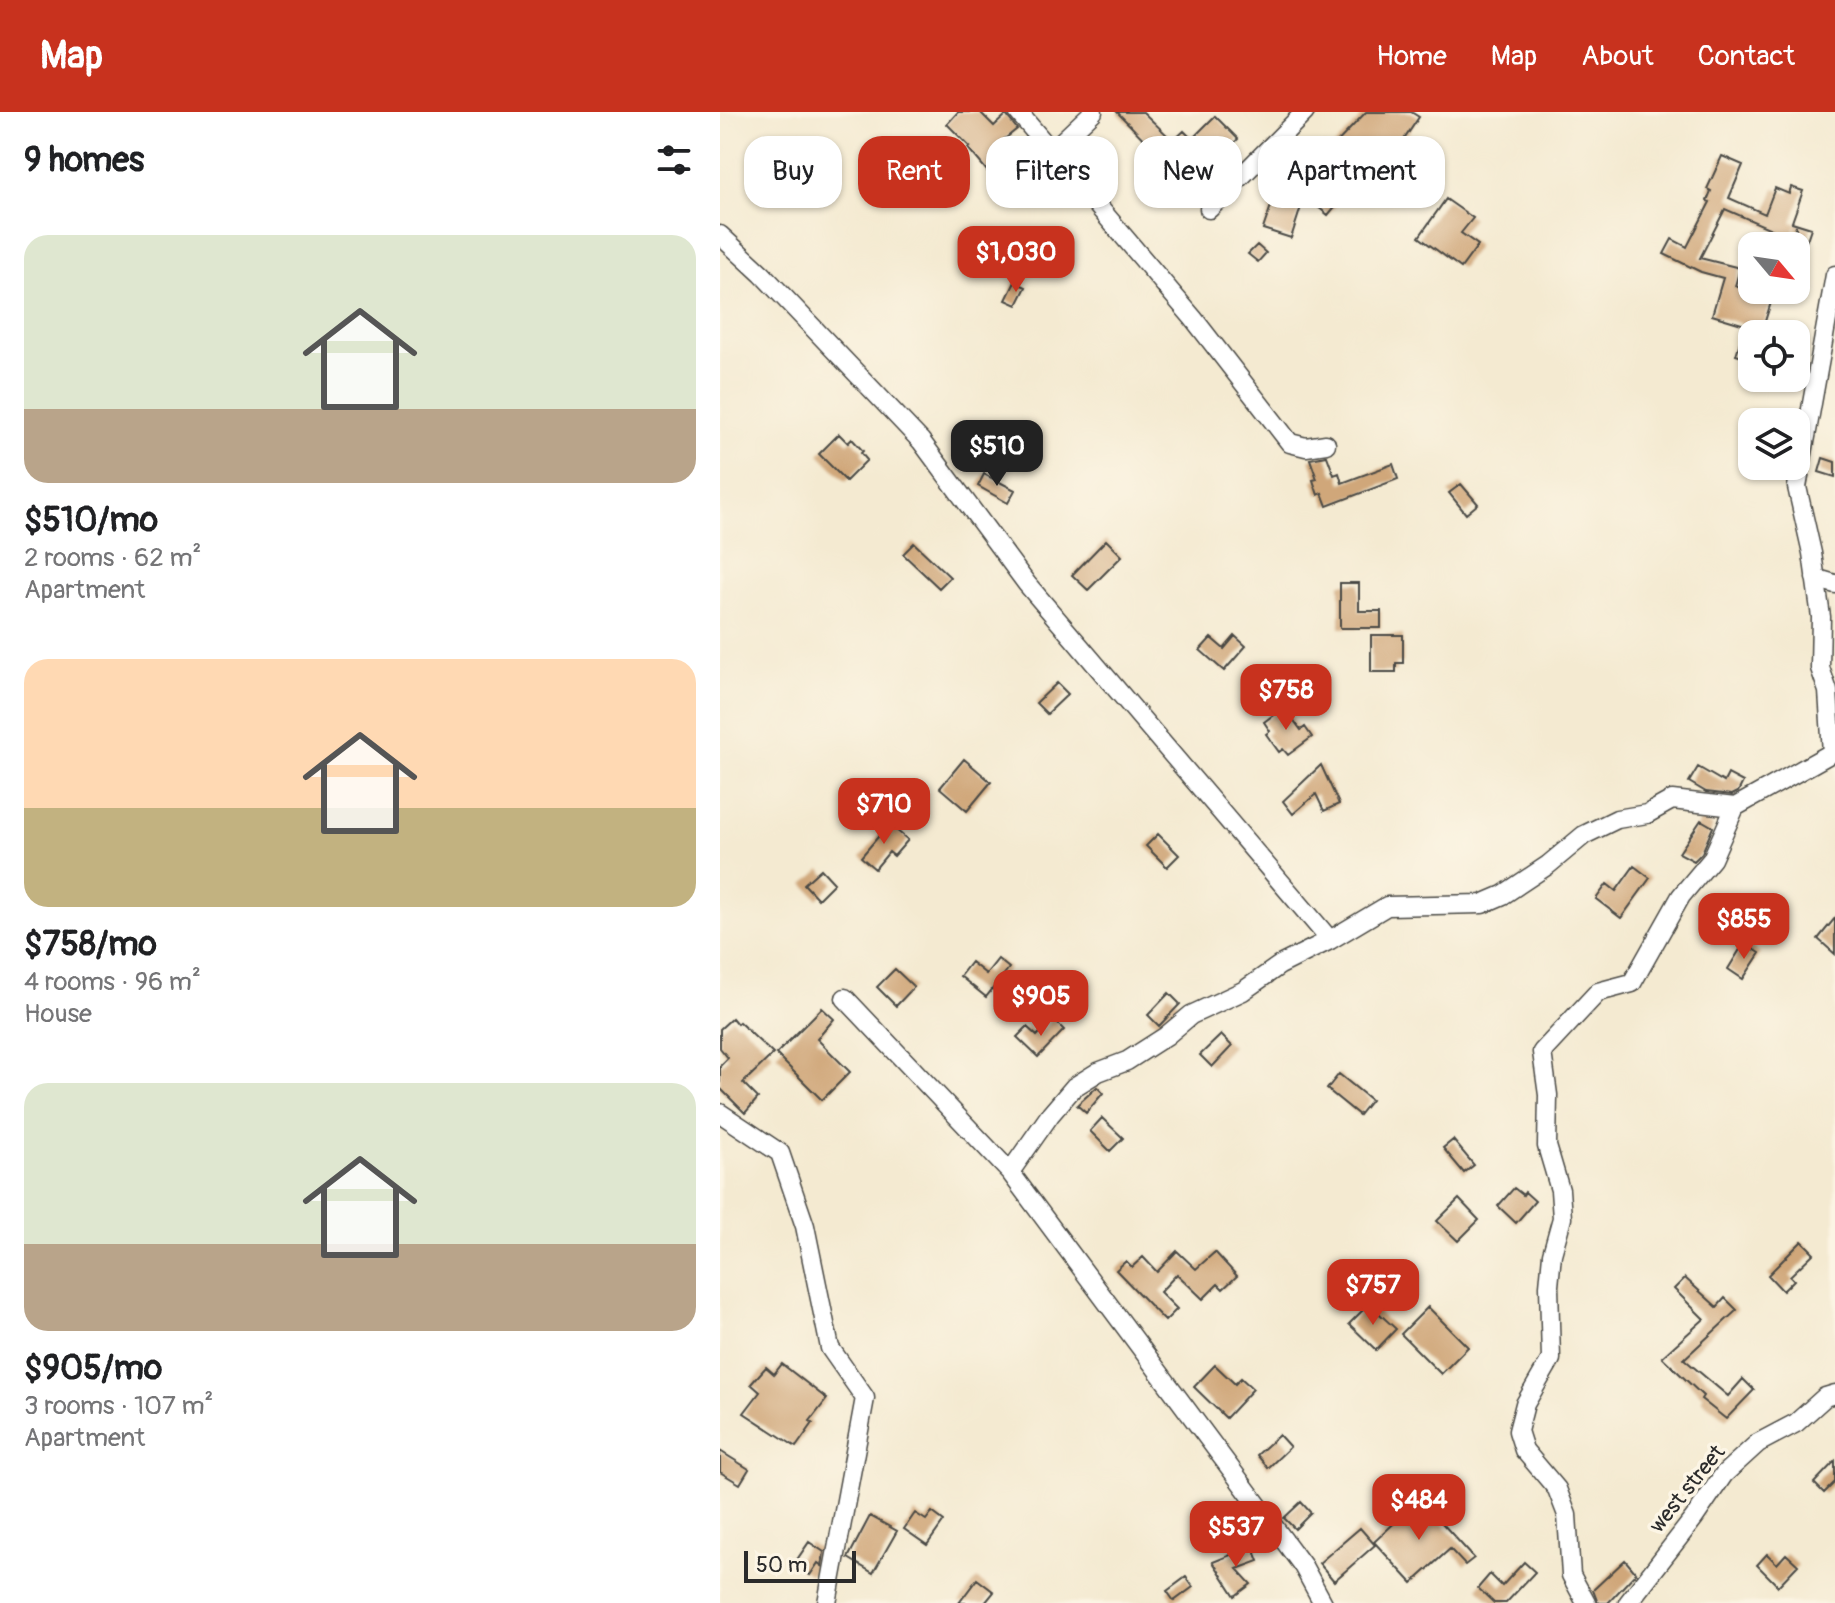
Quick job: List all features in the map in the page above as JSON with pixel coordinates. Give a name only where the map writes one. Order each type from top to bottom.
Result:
[{"type":"street","points":[[1018,112],[1040,136]]},
{"type":"street","points":[[1068,136],[1093,112]]},
{"type":"street","points":[[1209,209],[1305,112]]},
{"type":"street","points":[[1101,208],[1193,318],[1290,443],[1306,447],[1326,444]]},
{"type":"street","points":[[720,235],[762,274],[921,441],[1027,584],[1330,940]]},
{"type":"street","points":[[1010,1172],[1074,1087],[1098,1072],[1127,1061],[1166,1036],[1191,1015],[1243,991],[1280,965],[1387,906],[1482,904],[1503,895],[1548,865],[1584,835],[1617,819],[1647,814],[1672,800],[1735,807],[1834,752],[1828,691],[1820,668],[1821,617],[1797,487],[1835,275]]},
{"type":"street","points":[[1815,578],[1835,584]]},
{"type":"street","points":[[1586,1603],[1571,1575],[1567,1515],[1557,1489],[1524,1450],[1518,1431],[1525,1404],[1551,1359],[1549,1286],[1552,1254],[1562,1218],[1560,1190],[1547,1146],[1548,1095],[1542,1052],[1598,992],[1632,983],[1681,896],[1712,859],[1735,807]]},
{"type":"street","points":[[845,998],[1010,1172],[1303,1566],[1323,1603]]},
{"type":"street","points":[[720,1113],[780,1153],[805,1226],[830,1348],[865,1398],[827,1603]]},
{"type":"street","name":"west street","points":[[1628,1603],[1724,1474],[1758,1443],[1796,1423],[1825,1397],[1835,1394]]},
{"type":"building","points":[[958,112],[980,112],[994,126],[1006,115],[1017,129],[1008,136],[986,136],[986,170],[970,150],[970,136],[959,136],[947,124]]},
{"type":"building","points":[[1117,112],[1143,112],[1168,136],[1140,136]]},
{"type":"building","points":[[1366,112],[1411,112],[1419,117],[1406,136],[1343,136]]},
{"type":"building","points":[[1215,116],[1235,136],[1195,136]]},
{"type":"building","points":[[1722,156],[1743,165],[1729,198],[1765,214],[1775,188],[1789,194],[1791,187],[1803,191],[1792,222],[1811,228],[1810,232],[1796,232],[1796,225],[1794,232],[1776,232],[1725,209],[1700,258],[1738,268],[1735,286],[1738,287],[1738,304],[1770,304],[1765,320],[1738,320],[1738,323],[1712,315],[1723,278],[1701,272],[1664,254],[1672,239],[1687,247],[1710,202],[1707,201],[1711,191],[1707,189]]},
{"type":"building","points":[[1445,200],[1473,218],[1461,233],[1478,245],[1461,268],[1419,237],[1440,208],[1445,208]]},
{"type":"building","points":[[1270,208],[1301,208],[1291,238],[1263,229]]},
{"type":"building","points":[[1319,208],[1334,208],[1328,215]]},
{"type":"building","points":[[1257,245],[1266,253],[1258,262],[1248,254]]},
{"type":"building","points":[[1015,282],[1026,287],[1017,305],[1006,300]]},
{"type":"building","points":[[839,434],[848,443],[852,439],[867,460],[846,481],[819,454]]},
{"type":"building","points":[[1327,456],[1334,475],[1339,473],[1342,483],[1393,464],[1398,479],[1327,506],[1322,493],[1318,495],[1313,480],[1317,479],[1310,459]]},
{"type":"building","points":[[1823,458],[1835,462],[1835,477],[1819,472]]},
{"type":"building","points":[[984,474],[1015,490],[1008,503],[978,486]]},
{"type":"building","points":[[1461,484],[1478,504],[1466,514],[1449,493]]},
{"type":"building","points":[[1106,540],[1122,556],[1088,590],[1072,575]]},
{"type":"building","points":[[914,543],[950,577],[939,588],[903,554]]},
{"type":"building","points":[[1340,583],[1359,583],[1359,611],[1381,611],[1381,628],[1340,628]]},
{"type":"building","points":[[1371,635],[1403,635],[1403,663],[1396,663],[1396,672],[1371,672]]},
{"type":"building","points":[[1235,636],[1246,646],[1224,671],[1200,650],[1211,638],[1224,649]]},
{"type":"building","points":[[1057,683],[1068,694],[1047,714],[1036,703]]},
{"type":"building","points":[[1284,707],[1301,730],[1305,727],[1312,737],[1288,755],[1283,749],[1279,752],[1266,734],[1270,731],[1264,722]]},
{"type":"building","points":[[964,759],[991,782],[967,811],[940,788]]},
{"type":"building","points":[[1321,765],[1339,804],[1324,811],[1316,794],[1293,814],[1283,801]]},
{"type":"building","points":[[1698,767],[1724,782],[1728,774],[1743,782],[1738,792],[1732,795],[1706,792],[1689,782]]},
{"type":"building","points":[[1701,820],[1713,827],[1702,853],[1694,861],[1679,853]]},
{"type":"building","points":[[889,824],[908,840],[894,856],[889,852],[875,869],[861,857]]},
{"type":"building","points":[[1158,834],[1179,855],[1167,867],[1146,846]]},
{"type":"building","points":[[1634,866],[1650,878],[1621,918],[1596,899],[1607,884],[1616,891]]},
{"type":"building","points":[[821,869],[834,883],[818,899],[804,884]]},
{"type":"building","points":[[1835,918],[1835,954],[1818,939]]},
{"type":"building","points":[[1744,943],[1760,953],[1743,979],[1728,969]]},
{"type":"building","points":[[998,959],[1009,968],[986,997],[960,976],[971,962],[986,974]]},
{"type":"building","points":[[895,969],[914,987],[896,1006],[877,987]]},
{"type":"building","points":[[1169,993],[1180,1004],[1159,1026],[1148,1015]]},
{"type":"building","points":[[822,1008],[834,1019],[817,1039],[850,1072],[822,1100],[776,1054]]},
{"type":"building","points":[[732,1018],[773,1054],[743,1083],[758,1098],[745,1113],[720,1088],[720,1066],[728,1058],[720,1048],[720,1029]]},
{"type":"building","points":[[1053,1019],[1064,1030],[1038,1057],[1017,1037],[1027,1027],[1037,1036]]},
{"type":"building","points":[[1221,1035],[1232,1046],[1212,1067],[1200,1055]]},
{"type":"building","points":[[1339,1074],[1371,1100],[1359,1115],[1327,1089]]},
{"type":"building","points":[[1097,1087],[1103,1093],[1086,1113],[1077,1105]]},
{"type":"building","points":[[1102,1118],[1123,1138],[1110,1151],[1090,1131]]},
{"type":"building","points":[[1453,1140],[1474,1165],[1464,1173],[1443,1148]]},
{"type":"building","points":[[1514,1188],[1535,1201],[1516,1223],[1498,1206]]},
{"type":"building","points":[[1459,1199],[1479,1220],[1458,1241],[1437,1221]]},
{"type":"building","points":[[1802,1241],[1814,1253],[1790,1276],[1794,1280],[1783,1291],[1768,1275]]},
{"type":"building","points":[[1177,1251],[1196,1269],[1215,1252],[1237,1276],[1223,1289],[1218,1284],[1203,1299],[1177,1274],[1160,1292],[1177,1309],[1165,1321],[1116,1270],[1126,1261],[1132,1267],[1143,1257],[1157,1272]]},
{"type":"building","points":[[1685,1278],[1717,1307],[1725,1298],[1737,1310],[1684,1359],[1728,1396],[1743,1379],[1754,1390],[1726,1419],[1701,1399],[1703,1396],[1662,1357],[1704,1319],[1674,1289]]},
{"type":"building","points":[[1369,1304],[1396,1329],[1376,1350],[1349,1324]]},
{"type":"building","points":[[1428,1307],[1468,1347],[1441,1374],[1401,1334]]},
{"type":"building","points":[[782,1364],[827,1399],[796,1447],[744,1413],[760,1392],[751,1384],[766,1367],[774,1374]]},
{"type":"building","points":[[1215,1365],[1235,1384],[1241,1378],[1253,1389],[1226,1418],[1194,1387]]},
{"type":"building","points":[[1279,1435],[1290,1447],[1268,1468],[1257,1455]]},
{"type":"building","points":[[720,1451],[749,1469],[740,1484],[720,1472]]},
{"type":"building","points":[[1835,1461],[1835,1482],[1824,1493],[1814,1483]]},
{"type":"building","points":[[1420,1499],[1474,1558],[1465,1565],[1450,1549],[1412,1583],[1374,1542]]},
{"type":"building","points":[[1301,1502],[1311,1513],[1295,1529],[1284,1518]]},
{"type":"building","points":[[932,1512],[944,1521],[927,1545],[904,1529],[915,1513],[926,1520]]},
{"type":"building","points":[[870,1516],[897,1531],[873,1573],[848,1558]]},
{"type":"building","points":[[1360,1528],[1375,1545],[1334,1581],[1319,1563]]},
{"type":"building","points":[[809,1542],[824,1552],[822,1566],[818,1563],[810,1575],[794,1564]]},
{"type":"building","points":[[1253,1546],[1259,1561],[1237,1569],[1251,1584],[1235,1596],[1213,1562]]},
{"type":"building","points":[[1767,1554],[1777,1564],[1786,1554],[1798,1565],[1778,1586],[1757,1565]]},
{"type":"building","points":[[1625,1560],[1636,1573],[1608,1603],[1598,1603],[1593,1590]]},
{"type":"building","points":[[1524,1562],[1535,1572],[1506,1603],[1494,1603],[1478,1588],[1490,1574],[1502,1586]]},
{"type":"building","points":[[1186,1577],[1193,1587],[1174,1601],[1167,1591]]},
{"type":"building","points":[[977,1579],[994,1592],[985,1603],[959,1603]]}]
